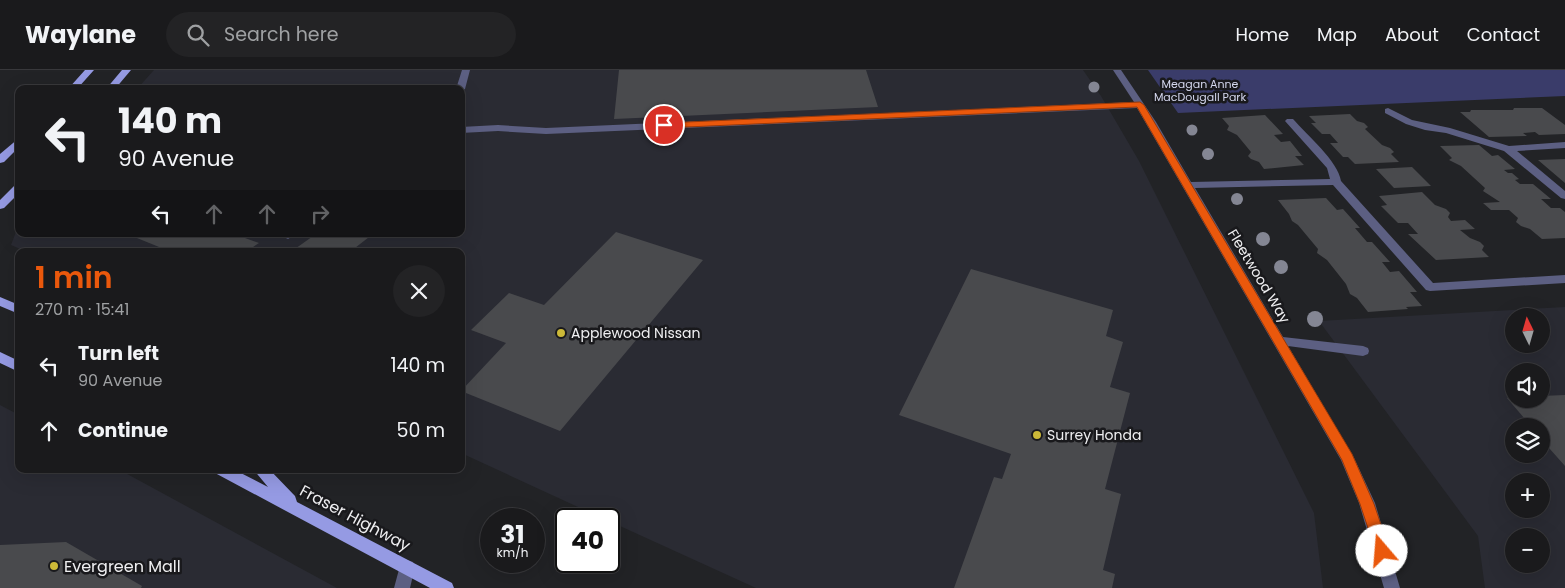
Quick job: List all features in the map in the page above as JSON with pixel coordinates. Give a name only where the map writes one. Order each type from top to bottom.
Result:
[{"type":"main road","points":[[76,85],[90,70]]},
{"type":"main road","points":[[114,85],[127,70]]},
{"type":"main road","points":[[0,160],[15,145]]},
{"type":"main road","points":[[0,206],[15,191]]},
{"type":"main road","points":[[0,301],[15,308]]},
{"type":"main road","points":[[0,357],[15,365]]},
{"type":"main road","name":"Fraser Highway","points":[[228,473],[446,588]]},
{"type":"main road","points":[[264,473],[296,508]]},
{"type":"street","points":[[461,85],[466,70]]},
{"type":"street","name":"Fleetwood Way","points":[[1117,70],[1188,185],[1348,458],[1367,504],[1392,588]]},
{"type":"street","points":[[465,130],[498,128],[546,131],[1140,105]]},
{"type":"street","points":[[1388,111],[1417,124],[1454,132],[1508,148],[1565,145]]},
{"type":"street","points":[[1290,121],[1331,167],[1335,174],[1336,182],[1430,287],[1565,279]]},
{"type":"street","points":[[1508,148],[1565,196]]},
{"type":"street","points":[[1188,185],[1336,182]]},
{"type":"street","points":[[1280,341],[1317,344],[1362,351]]},
{"type":"street","points":[[402,588],[406,568]]},
{"type":"shaded area","points":[[154,70],[1083,70],[1101,96],[1139,161],[1314,513],[1323,588],[756,588],[620,526],[620,508],[580,508],[465,455],[465,248],[18,248],[11,245],[15,234],[15,237],[465,237],[465,85],[141,85]]},
{"type":"shaded area","points":[[1565,307],[1565,588],[1485,588],[1478,536],[1319,321],[1505,310],[1505,353],[1550,353],[1550,308],[1547,308]]},
{"type":"shaded area","points":[[0,405],[15,413],[15,473],[125,473],[337,588],[0,588]]},
{"type":"green space","name":"Meagan Anne MacDougall Park","points":[[1148,70],[1565,70],[1565,96],[1178,113]]},
{"type":"building","points":[[619,70],[866,70],[878,107],[614,119]]},
{"type":"building","points":[[1514,108],[1542,108],[1565,125],[1565,134],[1539,135],[1535,132],[1523,133],[1527,136],[1489,137],[1460,112],[1470,112],[1471,110],[1513,110]]},
{"type":"building","points":[[1350,114],[1357,121],[1364,123],[1368,127],[1365,129],[1382,145],[1390,148],[1394,152],[1391,154],[1399,162],[1355,164],[1348,157],[1343,157],[1330,143],[1338,143],[1330,134],[1322,134],[1311,123],[1316,123],[1309,116]]},
{"type":"building","points":[[1265,115],[1283,134],[1274,135],[1281,142],[1290,141],[1302,156],[1295,156],[1304,165],[1264,169],[1259,162],[1248,156],[1251,152],[1237,135],[1227,130],[1229,126],[1222,118]]},
{"type":"building","points":[[1479,145],[1492,156],[1498,155],[1515,169],[1504,170],[1512,173],[1519,179],[1515,180],[1520,184],[1533,184],[1551,199],[1541,199],[1551,208],[1560,208],[1565,212],[1565,238],[1542,239],[1530,229],[1516,222],[1518,218],[1509,210],[1491,210],[1483,203],[1500,202],[1483,191],[1485,188],[1461,166],[1449,160],[1452,158],[1440,146]]},
{"type":"building","points":[[1565,159],[1565,183],[1538,160]]},
{"type":"building","points":[[1412,167],[1431,186],[1394,188],[1376,169]]},
{"type":"building","points":[[1422,192],[1435,205],[1446,209],[1450,213],[1448,217],[1451,221],[1465,220],[1475,229],[1460,230],[1470,238],[1480,242],[1484,246],[1482,250],[1489,257],[1436,260],[1408,234],[1418,234],[1408,223],[1398,223],[1381,206],[1387,205],[1379,196]]},
{"type":"building","points":[[1326,198],[1337,210],[1343,209],[1360,228],[1355,228],[1367,242],[1372,242],[1390,262],[1382,262],[1390,272],[1399,271],[1417,292],[1410,292],[1422,306],[1368,312],[1357,298],[1350,294],[1346,284],[1327,260],[1317,253],[1318,249],[1298,225],[1292,221],[1278,200]]},
{"type":"building","name":"Applewood Nissan","points":[[616,232],[703,260],[560,431],[465,393],[465,387],[506,343],[471,330],[509,293],[544,305]]},
{"type":"building","points":[[134,237],[242,237],[259,243],[252,248],[162,248]]},
{"type":"building","points":[[312,237],[369,237],[355,248],[296,248]]},
{"type":"building","name":"Surrey Honda","points":[[971,269],[1113,310],[1106,336],[1123,342],[1110,387],[1130,393],[1105,489],[1121,494],[1103,570],[1115,574],[1112,588],[954,588],[994,477],[1002,479],[1011,454],[899,415]]},
{"type":"building","points":[[1565,395],[1565,466],[1550,449],[1550,418],[1524,418],[1516,408],[1550,408],[1550,396]]},
{"type":"building","name":"Evergreen Mall","points":[[66,542],[142,586],[141,588],[0,588],[0,545]]},
{"type":"place","name":"Applewood Nissan","points":[[561,333]]},
{"type":"place","name":"Surrey Honda","points":[[1037,435]]},
{"type":"place","name":"Evergreen Mall","points":[[54,566]]},
{"type":"route","points":[[664,125],[1140,105],[1348,458],[1367,504],[1382,551]]}]
